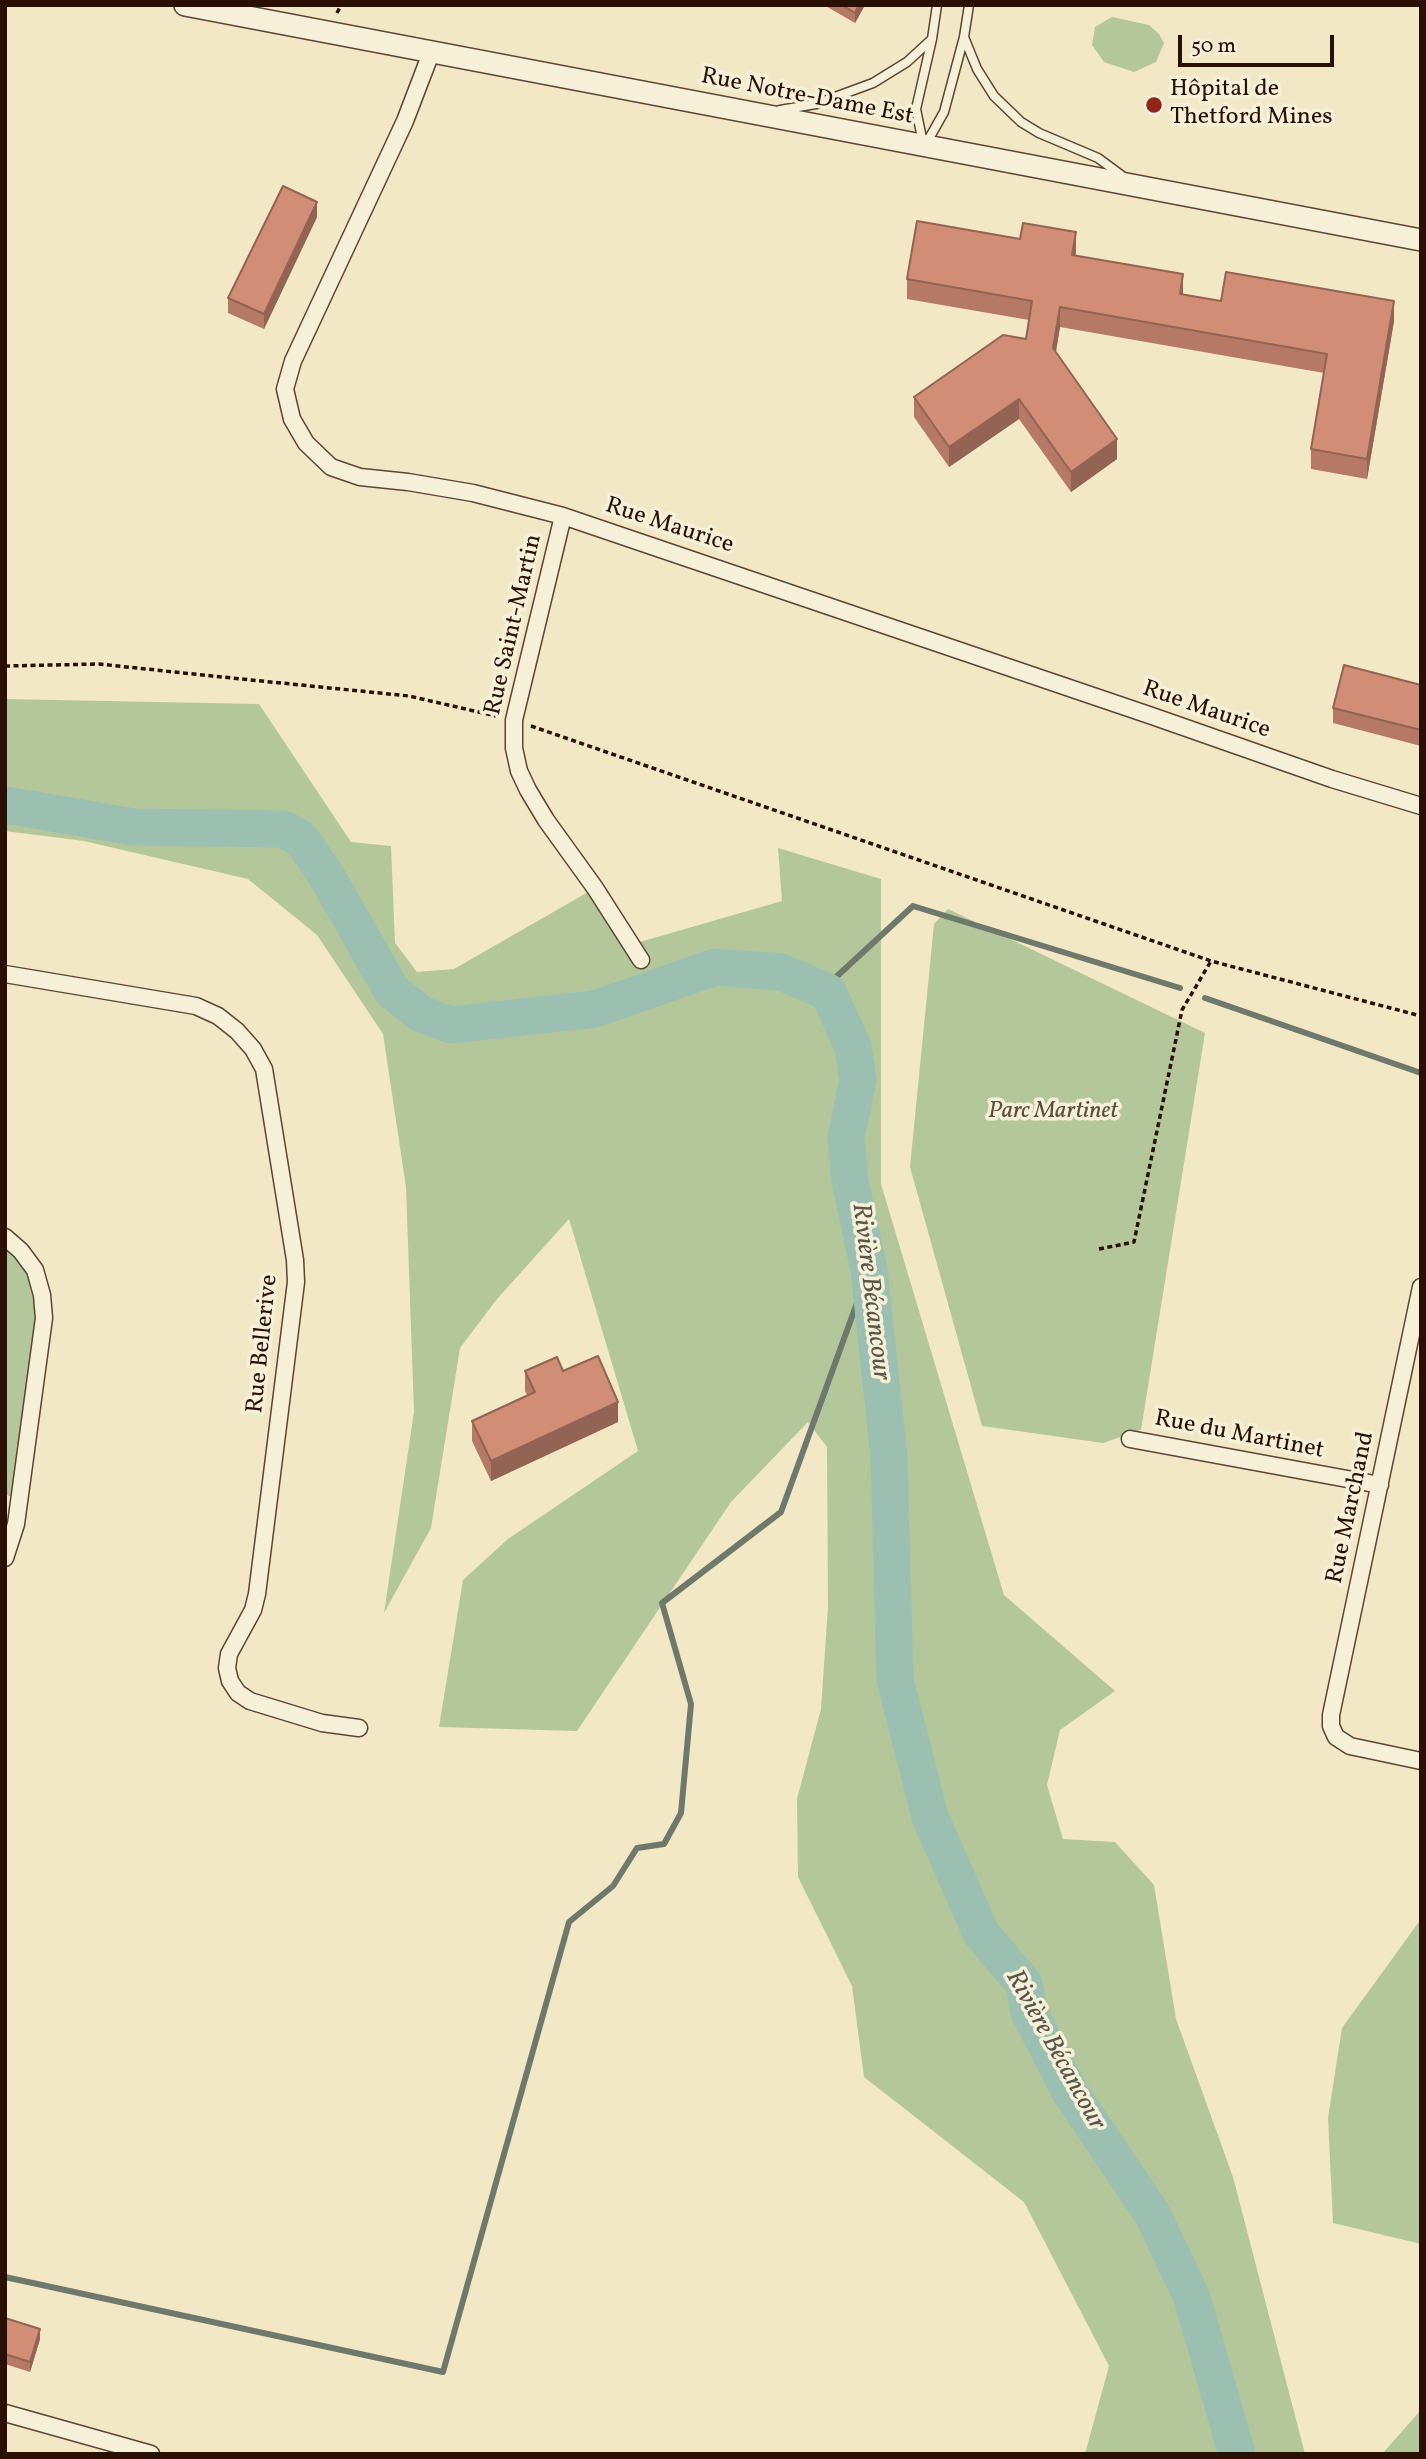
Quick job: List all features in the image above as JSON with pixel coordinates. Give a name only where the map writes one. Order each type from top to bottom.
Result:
[{"type":"street","name":"Rue Notre-Dame Est","points":[[185,5],[233,10],[431,53],[1133,183],[1421,240]]},
{"type":"street","name":"Rue Maurice","points":[[431,53],[405,121],[293,361],[285,389],[292,419],[306,443],[331,467],[360,477],[473,493],[563,516],[1332,779],[1421,806]]},
{"type":"street","name":"Rue Saint-Martin","points":[[563,516],[514,720],[514,748],[519,771],[528,790],[546,820],[596,888],[641,960]]},
{"type":"street","name":"Rue Bellerive","points":[[5,974],[196,1006],[218,1016],[237,1031],[253,1049],[264,1069],[295,1260],[296,1282],[257,1594],[253,1610],[229,1654],[228,1668],[230,1681],[238,1693],[250,1701],[322,1723],[359,1728]]},
{"type":"street","points":[[5,1237],[21,1251],[35,1270],[42,1295],[44,1318],[16,1524],[5,1558]]},
{"type":"street","name":"Rue Marchand","points":[[1421,1287],[1331,1715],[1331,1726],[1336,1737],[1350,1746],[1421,1762]]},
{"type":"street","name":"Rue du Martinet","points":[[1130,1439],[1380,1485]]},
{"type":"street","points":[[5,2413],[150,2454]]},
{"type":"lane","points":[[924,146],[916,109],[937,5]]},
{"type":"lane","points":[[924,146],[944,112],[964,37],[969,5]]},
{"type":"lane","points":[[964,37],[977,69],[994,96],[1021,122],[1039,133],[1098,158],[1133,183]]},
{"type":"lane","points":[[748,113],[806,106],[873,83],[907,62],[932,39]]},
{"type":"path","points":[[5,666],[99,664],[409,696],[514,720],[1212,961],[1421,1016]]},
{"type":"path","points":[[1099,1249],[1134,1242],[1182,1010],[1212,961]]},
{"type":"green space","points":[[1112,17],[1149,25],[1159,34],[1164,43],[1156,62],[1134,72],[1104,62],[1092,45],[1095,27]]},
{"type":"green space","points":[[5,699],[259,704],[351,842],[391,846],[395,943],[417,972],[454,969],[595,888],[633,944],[782,901],[778,848],[881,879],[881,1184],[1004,1595],[1115,1691],[1060,1730],[1047,1785],[1063,1839],[1115,1842],[1154,1885],[1176,2019],[1233,2177],[1305,2454],[1085,2454],[1109,2366],[1024,2202],[864,2077],[852,1986],[798,1877],[797,1799],[821,1709],[828,1607],[827,1447],[808,1422],[731,1502],[577,1731],[439,1727],[463,1580],[508,1539],[638,1451],[569,1219],[497,1299],[460,1348],[431,1528],[384,1613],[414,1412],[406,1187],[383,1034],[317,935],[248,879],[84,841],[5,831]]},
{"type":"green space","name":"Parc Martinet","points":[[948,909],[1205,1033],[1141,1430],[1103,1443],[982,1426],[910,1167],[934,924]]},
{"type":"green space","points":[[5,1237],[42,1295],[19,1501],[5,1494]]},
{"type":"green space","points":[[1421,1919],[1421,2244],[1333,2223],[1328,2118],[1342,2028]]},
{"type":"green space","points":[[1421,2410],[1421,2454],[1382,2454]]},
{"type":"building","points":[[842,5],[859,5],[855,13]]},
{"type":"building","points":[[283,186],[317,202],[264,314],[228,298]]},
{"type":"building","points":[[917,221],[1020,239],[1023,223],[1076,232],[1072,255],[1183,274],[1180,294],[1221,301],[1226,272],[1394,301],[1367,459],[1311,449],[1327,354],[1060,307],[1053,348],[1117,439],[1071,472],[1019,399],[949,447],[914,397],[1003,335],[1026,339],[1032,301],[907,279]]},
{"type":"building","points":[[1344,665],[1421,685],[1421,730],[1333,708]]},
{"type":"building","points":[[598,1356],[618,1402],[491,1461],[472,1421],[535,1392],[525,1371],[557,1357],[563,1371]]},
{"type":"building","points":[[5,2318],[40,2329],[30,2362],[5,2354]]},
{"type":"waterway","name":"Rivière Bécancour","points":[[5,805],[134,827],[284,829],[301,839],[326,875],[392,991],[421,1014],[451,1025],[595,1009],[715,967],[781,972],[828,992],[853,1047],[858,1080],[846,1138],[850,1181],[869,1270],[889,1457],[895,1680],[930,1817],[981,1933],[1024,1984],[1029,2012],[1070,2092],[1153,2215],[1192,2298],[1237,2454]]},
{"type":"waterway","points":[[828,992],[835,978],[913,906],[1180,988]]},
{"type":"waterway","points":[[1205,998],[1421,1073]]},
{"type":"waterway","points":[[5,2277],[443,2372],[569,1922],[613,1886],[637,1848],[664,1844],[681,1813],[691,1704],[662,1603],[781,1512],[869,1270]]},
{"type":"place","name":"Hôpital de Thetford Mines","points":[[1154,105]]}]
